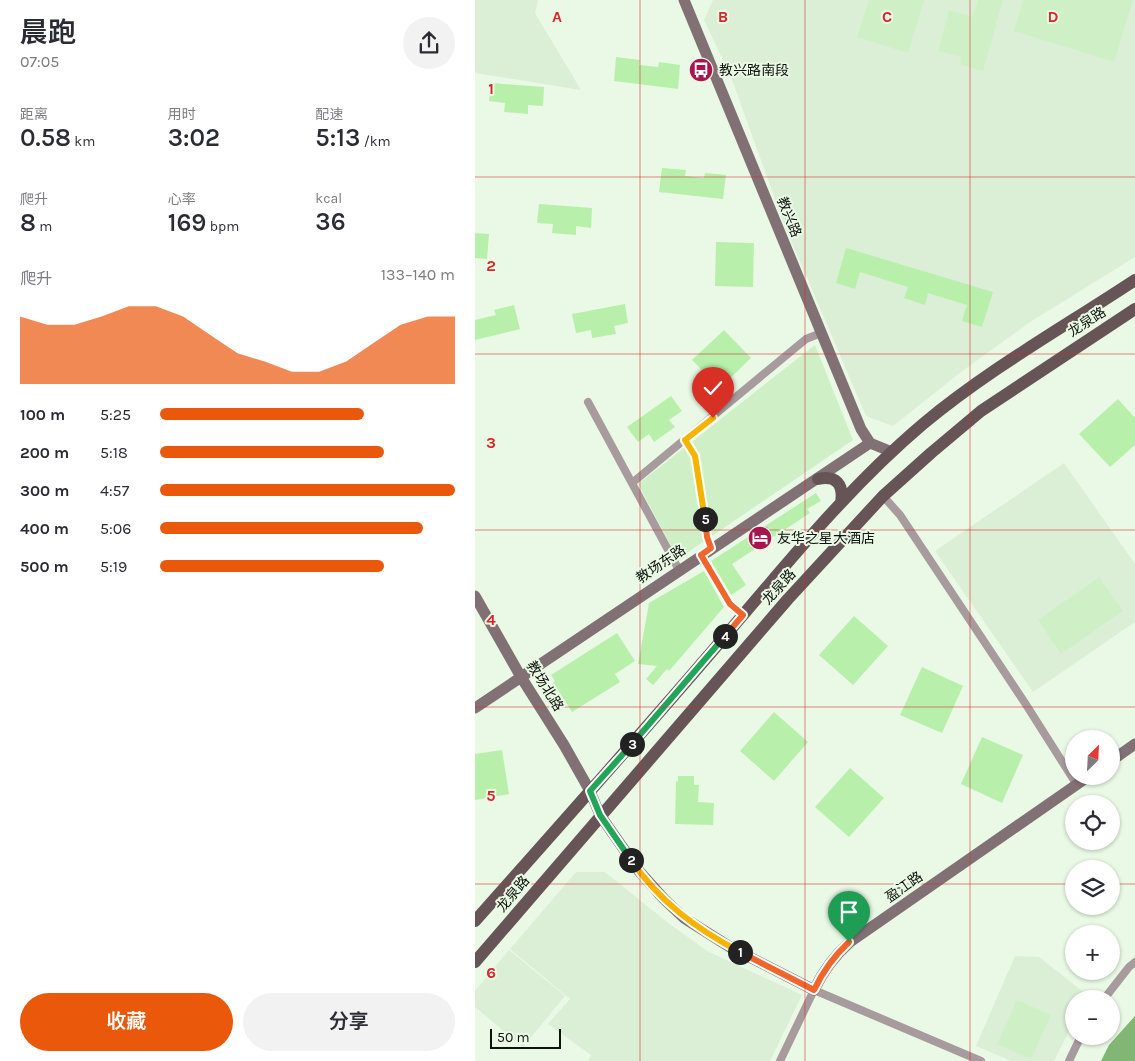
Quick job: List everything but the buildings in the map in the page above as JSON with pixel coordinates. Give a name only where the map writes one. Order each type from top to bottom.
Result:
[{"type":"main road","name":"龙泉路","points":[[475,921],[865,476],[936,414],[1016,355],[1135,280]]},
{"type":"main road","name":"龙泉路","points":[[475,962],[787,599],[883,496],[981,411],[1135,309]]},
{"type":"main road","points":[[818,479],[831,478],[839,484],[842,491],[841,502]]},
{"type":"street","name":"教兴路","points":[[684,0],[861,429],[871,443]]},
{"type":"street","points":[[632,483],[806,339],[821,333]]},
{"type":"street","points":[[588,402],[679,570]]},
{"type":"street","points":[[685,440],[695,456],[707,537],[711,548]]},
{"type":"street","points":[[871,443],[892,452]]},
{"type":"street","name":"教场东路","points":[[475,708],[711,548],[871,443]]},
{"type":"street","points":[[883,496],[900,515],[1065,766]]},
{"type":"street","points":[[701,555],[730,604],[743,615]]},
{"type":"street","name":"教场北路","points":[[475,596],[521,677],[564,745],[590,791],[600,815],[639,871],[684,918],[730,947],[814,990]]},
{"type":"street","points":[[1120,755],[1135,744]]},
{"type":"street","name":"盈江路","points":[[780,1061],[821,974],[835,955],[849,942],[1077,785]]},
{"type":"street","points":[[1111,990],[1135,962]]},
{"type":"street","points":[[814,990],[981,1061]]},
{"type":"street","points":[[1069,1061],[1077,1045]]},
{"type":"shaded area","points":[[475,0],[538,0],[535,13],[581,90],[475,73]]},
{"type":"shaded area","points":[[713,0],[1135,0],[1135,257],[1030,322],[961,372],[893,426],[866,416],[784,224],[731,77],[704,20]]},
{"type":"shaded area","points":[[869,0],[924,0],[908,53],[857,37]]},
{"type":"shaded area","points":[[978,0],[1003,0],[983,71],[960,64],[961,57],[938,51],[949,10],[973,17]]},
{"type":"shaded area","points":[[1023,0],[1133,0],[1114,62],[1014,31]]},
{"type":"shaded area","points":[[815,345],[853,440],[678,559],[638,484]]},
{"type":"shaded area","points":[[1064,463],[1135,564],[1135,622],[1033,692],[935,551]]},
{"type":"shaded area","points":[[1099,577],[1123,611],[1061,654],[1038,620]]},
{"type":"shaded area","points":[[576,872],[605,872],[667,922],[707,951],[802,995],[770,1061],[588,1061],[591,1055],[548,1024],[570,999],[510,949]]},
{"type":"shaded area","points":[[509,950],[565,996],[523,1047],[475,1007],[475,991]]},
{"type":"shaded area","points":[[1015,956],[1039,957],[1065,977],[1065,980],[1068,980],[1081,990],[1065,990],[1065,1039],[1054,1061],[1011,1061],[976,1046]]},
{"type":"shaded area","points":[[1017,1000],[1051,1015],[1031,1059],[997,1044]]},
{"type":"shaded area","points":[[1135,1016],[1135,1061],[1101,1061],[1109,1045],[1120,1045],[1120,1033]]},
{"type":"place","name":"教兴路南段","points":[[701,70]]},
{"type":"place","name":"友华之星大酒店","points":[[760,538]]},
{"type":"route","points":[[713,418],[685,440],[695,456],[707,537],[711,548],[701,555],[730,604],[743,615],[590,791],[600,815],[639,871],[684,918],[707,934],[814,990],[821,974],[835,955],[849,942]]}]
